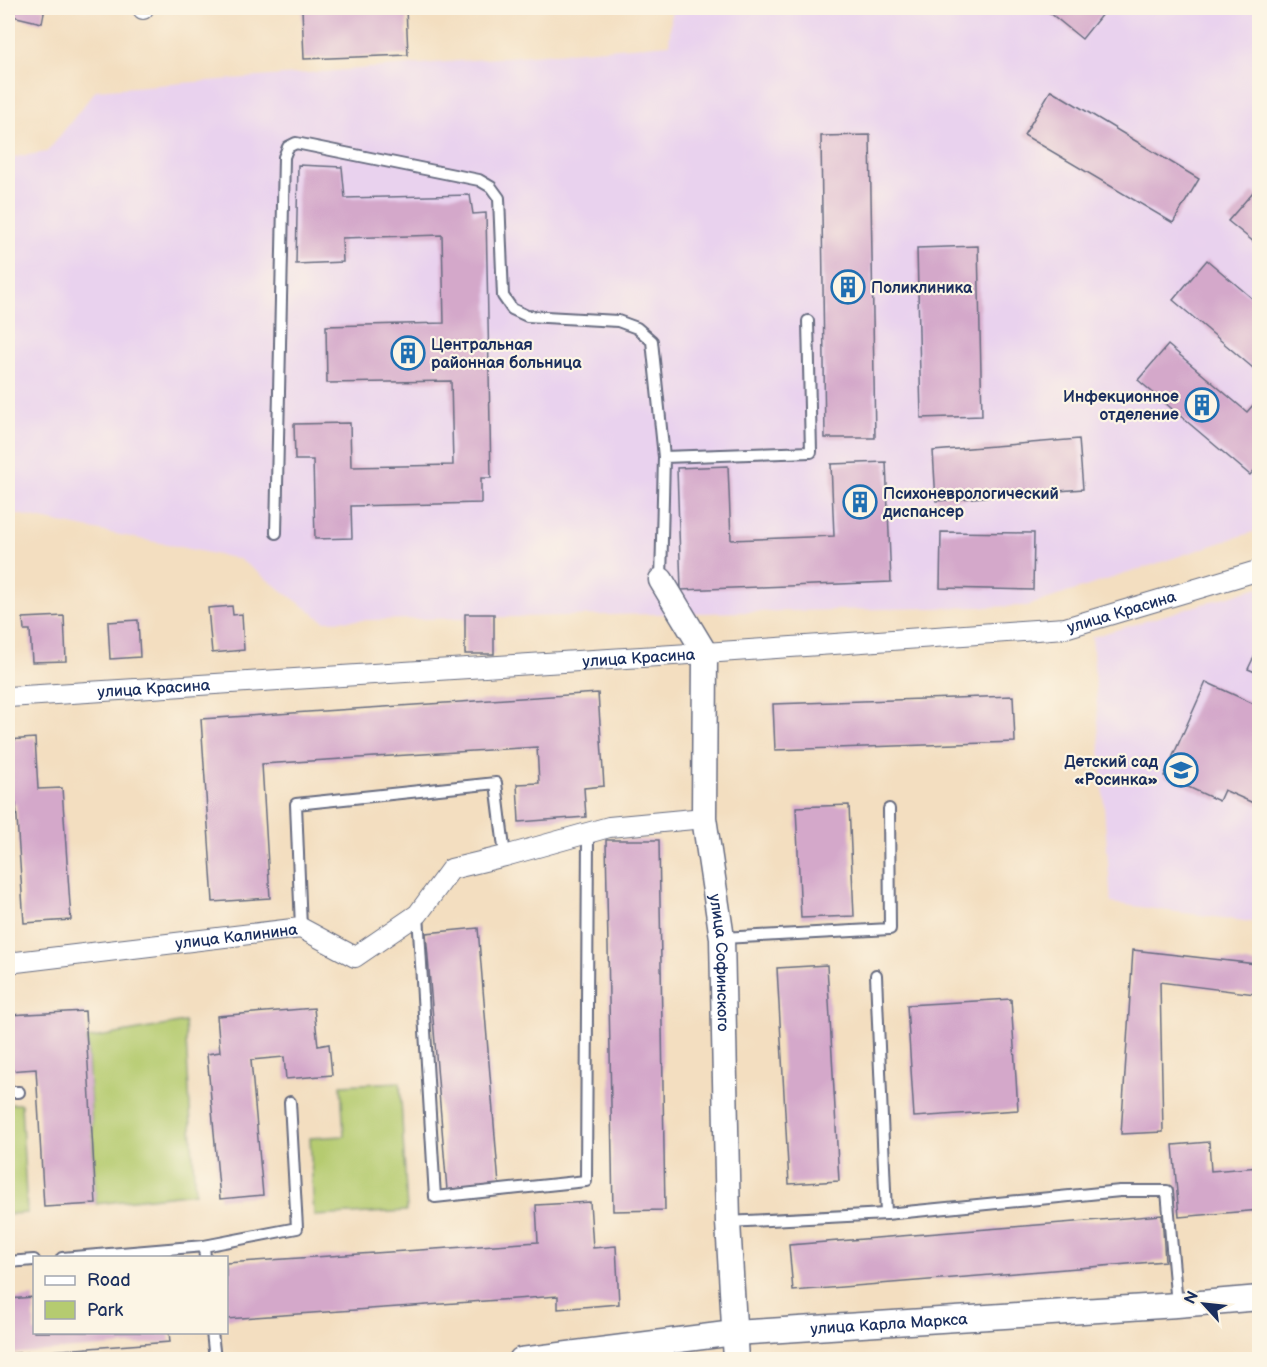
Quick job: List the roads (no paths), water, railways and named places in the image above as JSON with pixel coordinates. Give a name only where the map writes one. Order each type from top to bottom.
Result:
[{"type":"street","name":"улица Красина","points":[[8,697],[1065,628],[1260,570]]},
{"type":"street","points":[[661,580],[705,652]]},
{"type":"street","name":"улица Софинского","points":[[705,652],[704,818],[722,938],[728,1222],[736,1359]]},
{"type":"street","name":"улица Калинина","points":[[8,963],[301,928],[355,957],[418,914],[451,869],[609,827],[704,818]]},
{"type":"street","name":"улица Карла Маркса","points":[[521,1359],[734,1333],[1260,1298]]},
{"type":"lane","points":[[276,533],[284,158],[288,147],[296,143],[479,180],[491,187],[499,198],[503,296],[512,309],[527,315],[618,321],[637,328],[652,341],[664,457],[661,580]]},
{"type":"lane","points":[[664,457],[811,452],[808,321]]},
{"type":"lane","points":[[301,928],[296,804],[496,783],[505,856]]},
{"type":"lane","points":[[722,938],[890,928],[889,809]]},
{"type":"lane","points":[[418,914],[435,1197],[586,1181],[588,833]]},
{"type":"lane","points":[[876,975],[886,1214]]},
{"type":"lane","points":[[90,1256],[204,1252],[297,1228],[290,1102]]},
{"type":"lane","points":[[728,1222],[886,1214],[1120,1191],[1167,1191],[1177,1305]]},
{"type":"lane","points":[[8,1262],[33,1260]]},
{"type":"lane","points":[[212,1334],[215,1359]]},
{"type":"place","name":"Поликлиника","points":[[848,287]]},
{"type":"place","name":"Центральная районная больница","points":[[408,353]]},
{"type":"place","name":"Инфекционное отделение","points":[[1202,405]]},
{"type":"place","name":"Психоневрологический диспансер","points":[[860,502]]},
{"type":"place","name":"Детский сад «Росинка»","points":[[1181,770]]}]
